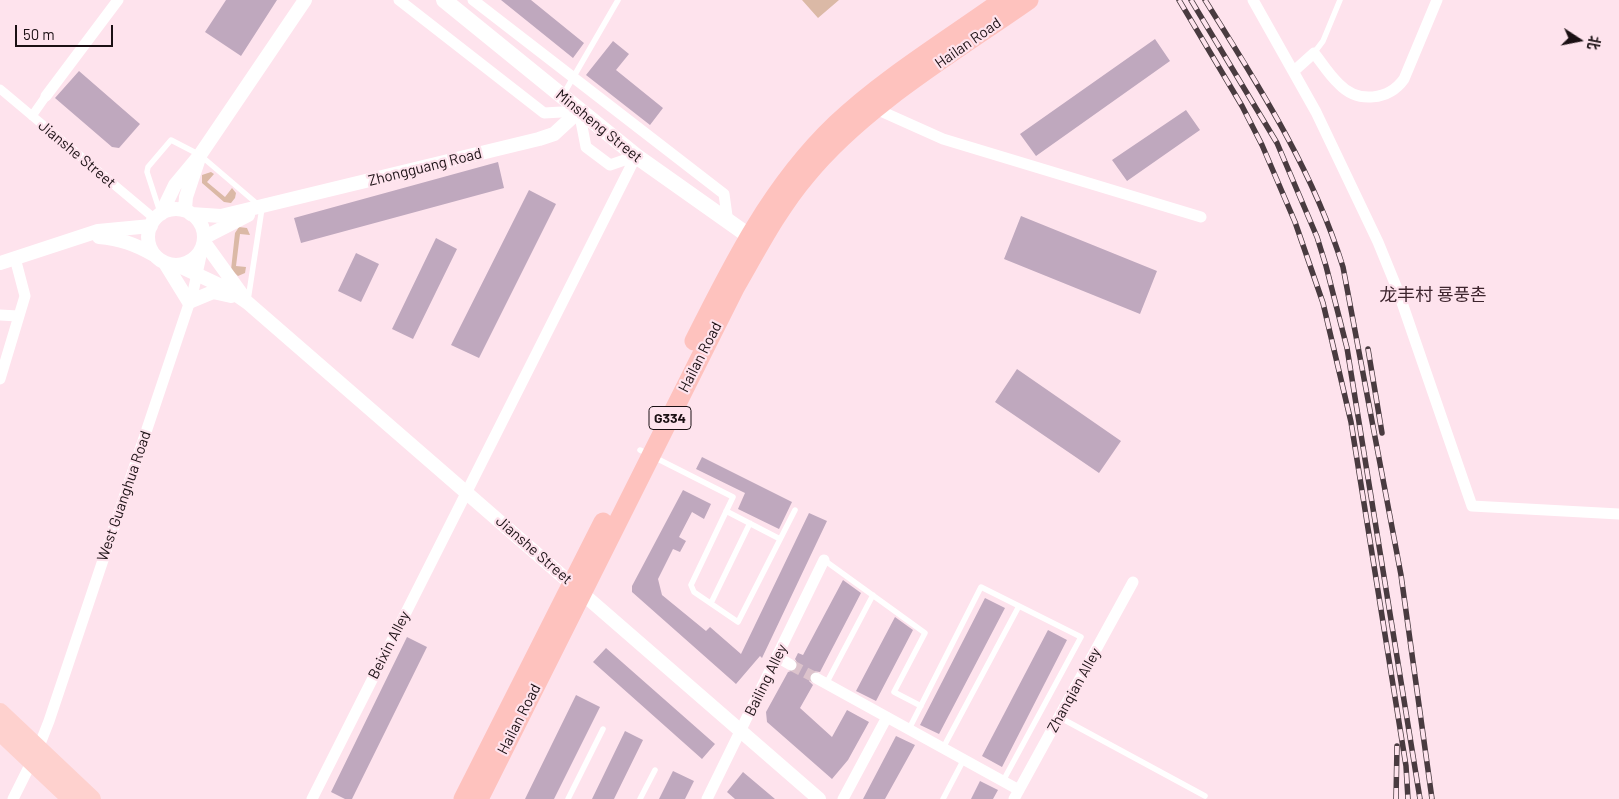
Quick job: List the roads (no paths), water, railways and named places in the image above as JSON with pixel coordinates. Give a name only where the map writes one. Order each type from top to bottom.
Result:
[{"type":"highway","name":"Hailan Road","points":[[463,799],[577,588],[645,453],[735,288],[768,205],[798,167],[838,122],[1003,0]]},
{"type":"highway","name":"Hailan Road","points":[[754,240],[805,177],[856,125],[1029,0]]},
{"type":"highway","name":"Hailan Road","points":[[479,799],[577,588]]},
{"type":"main road","name":"Minsheng Street","points":[[453,3],[636,156],[754,240]]},
{"type":"main road","points":[[0,712],[71,799]]},
{"type":"main road","points":[[0,732],[35,755],[92,799]]},
{"type":"street","points":[[32,116],[118,0]]},
{"type":"street","points":[[154,254],[149,244],[155,220],[175,185],[200,154],[305,0]]},
{"type":"street","points":[[399,0],[544,113],[580,111],[586,147],[610,165],[636,156]]},
{"type":"street","points":[[473,0],[724,194],[728,223]]},
{"type":"street","points":[[1253,0],[1294,71],[1378,242],[1398,292],[1472,506],[1619,514]]},
{"type":"street","points":[[1294,71],[1314,53],[1340,85],[1349,91],[1370,97],[1385,95],[1398,87],[1404,79],[1437,0]]},
{"type":"street","name":"Jianshe Street","points":[[0,88],[155,220]]},
{"type":"street","points":[[876,109],[943,139],[1201,217]]},
{"type":"street","name":"Zhongguang Road","points":[[191,214],[221,216],[262,208],[539,139],[554,134],[580,111]]},
{"type":"street","points":[[200,154],[186,198],[185,209],[200,223],[205,240],[248,303]]},
{"type":"street","name":"Beixin Alley","points":[[312,799],[636,156]]},
{"type":"street","name":"Zhongguang Road","points":[[205,240],[262,208]]},
{"type":"street","points":[[0,263],[98,231],[155,220],[172,210],[191,214]]},
{"type":"street","points":[[85,236],[123,240],[154,254],[165,263],[189,302],[213,292],[248,303]]},
{"type":"street","points":[[179,266],[196,258],[205,240]]},
{"type":"street","name":"West Guanghua Road","points":[[12,799],[35,755],[189,302],[198,274],[205,240]]},
{"type":"street","points":[[0,379],[25,296],[15,258]]},
{"type":"street","points":[[165,263],[179,266],[198,274],[228,289],[248,303]]},
{"type":"street","name":"Jianshe Street","points":[[248,303],[819,799]]},
{"type":"street","points":[[0,315],[18,316]]},
{"type":"street","name":"Bailing Alley","points":[[706,799],[824,560]]},
{"type":"street","name":"Zhanqian Alley","points":[[1017,794],[1133,582]]},
{"type":"street","points":[[777,657],[791,665]]},
{"type":"street","points":[[821,681],[1003,781],[1017,794]]},
{"type":"street","points":[[843,799],[887,717]]},
{"type":"lane","points":[[562,96],[618,0]]},
{"type":"lane","points":[[1314,53],[1323,41],[1340,0]]},
{"type":"lane","points":[[155,220],[147,172],[148,167],[171,140],[200,154],[262,208],[248,303]]},
{"type":"lane","points":[[645,453],[733,497],[691,585],[694,592],[738,622],[794,510]]},
{"type":"lane","points":[[726,512],[780,539]]},
{"type":"lane","points":[[711,603],[750,523]]},
{"type":"lane","points":[[824,560],[925,633],[894,692],[921,706]]},
{"type":"lane","points":[[909,729],[981,587],[1081,637],[1003,781]]},
{"type":"lane","points":[[821,681],[873,595]]},
{"type":"lane","points":[[944,748],[1018,606]]},
{"type":"lane","points":[[1059,717],[1205,796]]},
{"type":"lane","points":[[568,799],[603,729]]},
{"type":"lane","points":[[943,799],[964,759]]},
{"type":"lane","points":[[640,799],[655,770]]},
{"type":"tunnel","points":[[791,665],[816,678]]},
{"type":"railway","points":[[1179,0],[1242,106],[1262,145],[1295,222],[1323,303],[1351,422],[1406,766],[1408,799]]},
{"type":"railway","points":[[1191,0],[1277,143],[1317,237],[1326,266],[1347,348],[1420,799]]},
{"type":"railway","points":[[1205,0],[1283,129],[1316,196],[1331,231],[1343,267],[1401,575],[1432,799]]},
{"type":"railway","points":[[1368,349],[1382,433]]},
{"type":"railway","points":[[1396,799],[1397,746]]},
{"type":"district","name":"龙丰村 룡풍촌","points":[[1433,295]]}]
